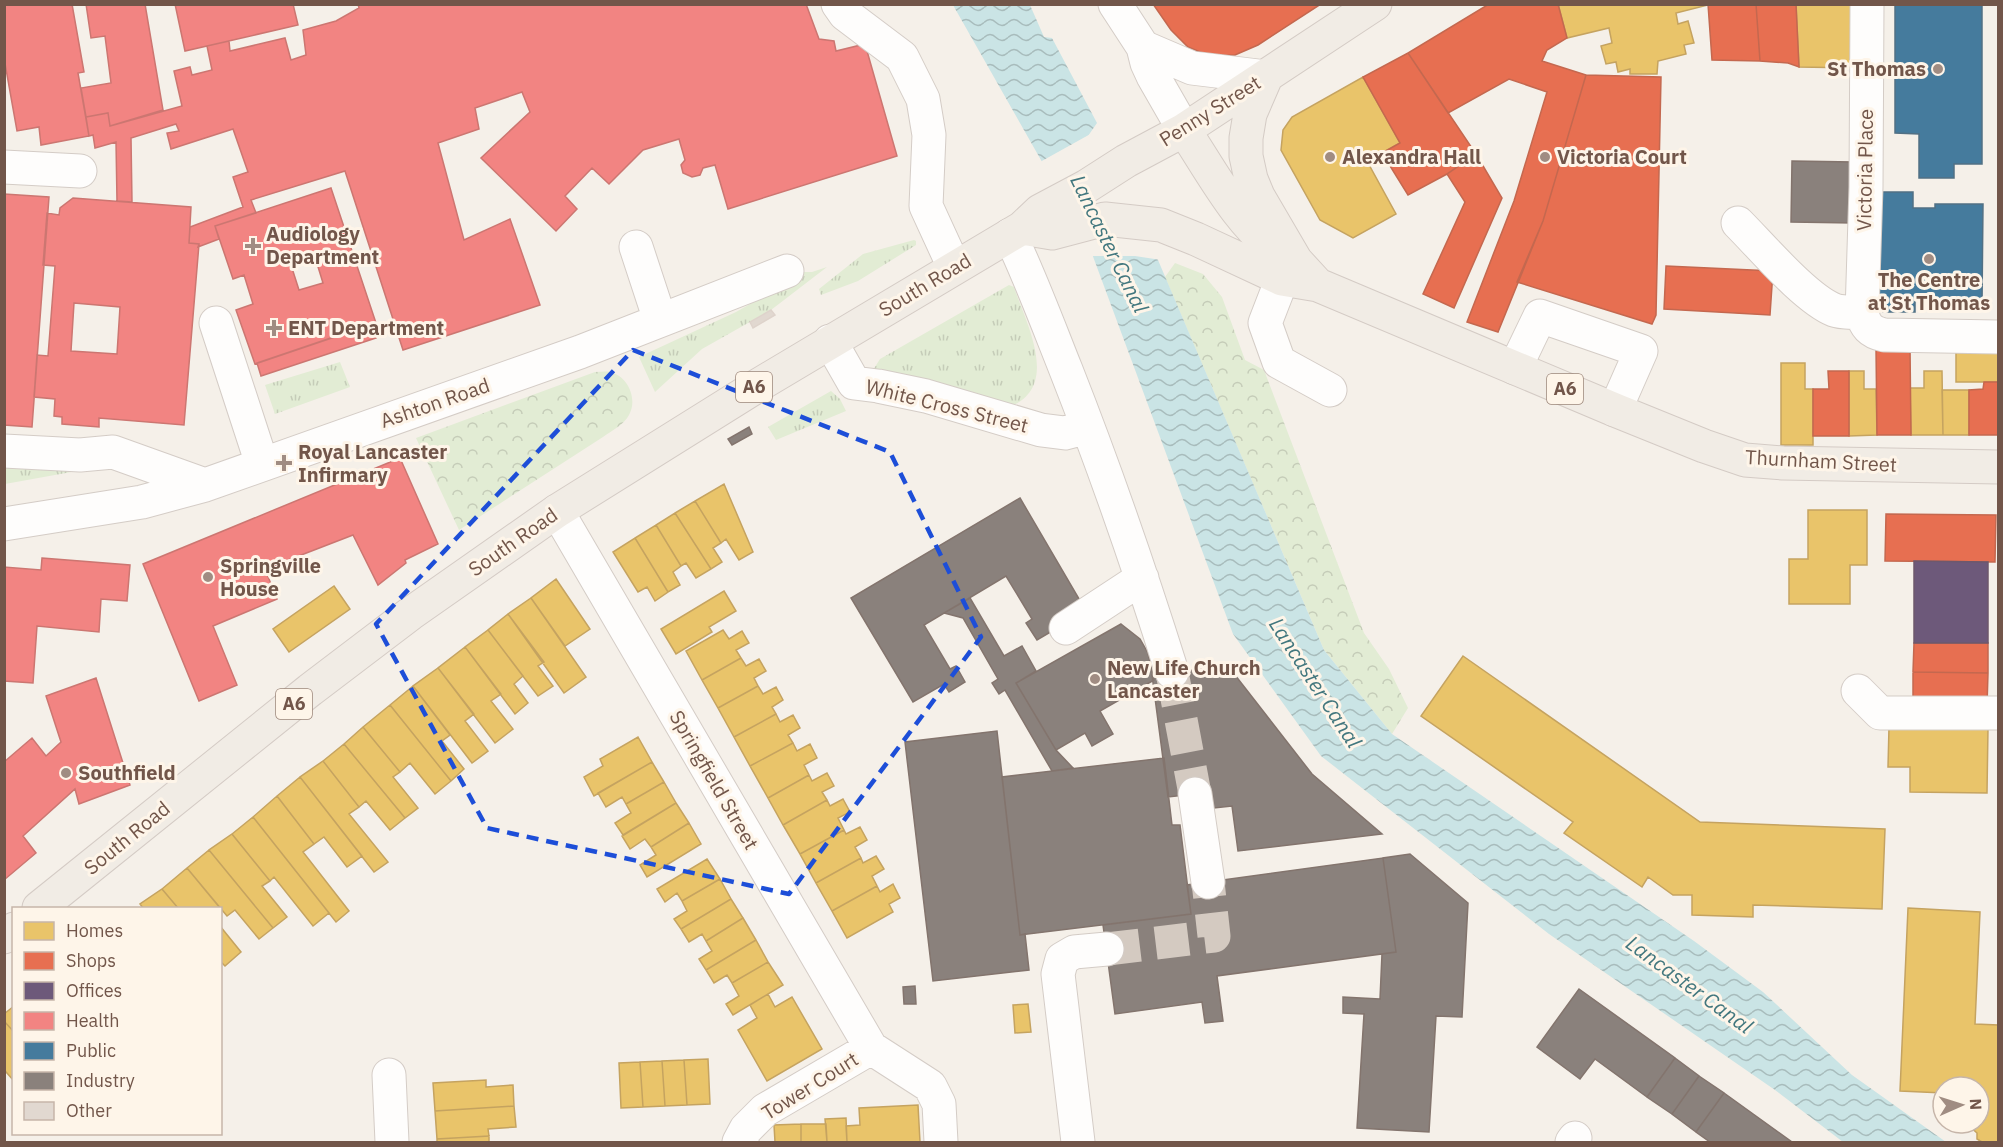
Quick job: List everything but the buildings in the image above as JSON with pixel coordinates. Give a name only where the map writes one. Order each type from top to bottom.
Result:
[{"type":"main road","name":"Penny Street","points":[[1031,227],[1126,161],[1184,130],[1376,4]]},
{"type":"main road","name":"Thurnham Street","points":[[1266,77],[1250,114],[1246,156],[1251,179],[1289,270]]},
{"type":"main road","name":"Thurnham Street","points":[[1184,130],[1232,205],[1289,270]]},
{"type":"main road","name":"Thurnham Street","points":[[1031,227],[1105,219],[1156,225],[1289,270],[1318,285],[1615,410],[1745,460],[1783,463],[1998,467]]},
{"type":"main road","name":"South Road","points":[[41,907],[310,690],[410,614],[557,511],[830,341],[954,267],[1031,227]]},
{"type":"street","points":[[838,4],[845,14],[902,57],[923,99],[929,135],[926,206],[954,267]]},
{"type":"street","points":[[1115,4],[1143,47],[1153,76],[1184,130]]},
{"type":"street","name":"Victoria Place","points":[[1867,8],[1867,322]]},
{"type":"street","points":[[1143,47],[1192,68],[1266,77]]},
{"type":"street","points":[[4,167],[80,171]]},
{"type":"street","points":[[1738,223],[1805,290],[1823,304],[1867,322],[1884,335],[1998,337]]},
{"type":"street","points":[[1031,227],[1027,271],[1088,427],[1142,578],[1172,672]]},
{"type":"street","points":[[636,247],[660,320]]},
{"type":"street","points":[[1289,270],[1265,323],[1279,362],[1330,390]]},
{"type":"street","name":"Ashton Road","points":[[4,524],[142,502],[205,485],[580,352],[787,271]]},
{"type":"street","points":[[1515,368],[1540,316],[1641,351],[1615,410]]},
{"type":"street","points":[[216,323],[262,464]]},
{"type":"street","name":"White Cross Street","points":[[830,341],[854,383],[926,396],[1041,430],[1065,433],[1088,427]]},
{"type":"street","points":[[4,451],[80,455],[113,452],[205,485]]},
{"type":"street","name":"Springfield Street","points":[[557,511],[871,1048]]},
{"type":"street","points":[[1066,628],[1142,578]]},
{"type":"street","points":[[1858,692],[1880,714],[1998,713]]},
{"type":"street","points":[[1195,794],[1208,882]]},
{"type":"street","points":[[1078,1143],[1058,974],[1062,959],[1074,952],[1107,949]]},
{"type":"street","name":"Tower Court","points":[[739,1143],[746,1130],[765,1110],[871,1048],[930,1086],[939,1104],[941,1143]]},
{"type":"street","points":[[388,1075],[392,1143]]},
{"type":"highlighted area","points":[[633,350],[890,452],[981,637],[789,894],[487,828],[376,624]]},
{"type":"green space","points":[[914,240],[916,245],[858,281],[821,295],[819,289],[863,254]]},
{"type":"green space","points":[[1175,263],[1203,274],[1222,297],[1245,360],[1264,370],[1364,633],[1389,669],[1408,708],[1392,734],[1324,650],[1165,277]]},
{"type":"green space","points":[[827,267],[771,310],[702,349],[655,392],[639,357],[736,312],[797,272],[812,272]]},
{"type":"green space","points":[[1009,285],[1014,287],[1031,334],[1037,367],[1035,382],[1027,395],[1014,405],[873,370],[880,359]]},
{"type":"green space","points":[[340,362],[350,387],[275,414],[265,385]]},
{"type":"green space","points":[[595,372],[616,374],[626,383],[632,395],[632,409],[627,419],[459,530],[416,438]]},
{"type":"green space","points":[[831,391],[840,399],[846,411],[776,440],[768,427]]},
{"type":"green space","points":[[4,467],[77,471],[5,484]]},
{"type":"water","name":"Lancaster Canal","points":[[953,5],[1030,5],[1044,37],[1052,38],[1097,123],[1088,136],[1158,260],[1324,650],[1392,734],[1694,941],[1763,992],[1852,1075],[1931,1131],[1931,1135],[1936,1135],[1946,1142],[1843,1142],[1775,1090],[1549,934],[1321,756],[1233,634],[1088,243]]},
{"type":"pier","points":[[1094,132],[1091,136],[1161,260],[1135,256],[1090,256],[1040,162]]},
{"type":"tunnel","points":[[1172,672],[1195,794]]},
{"type":"tunnel","points":[[1107,949],[1214,936],[1208,882]]},
{"type":"place","name":"St Thomas","points":[[1938,69]]},
{"type":"place","name":"Alexandra Hall","points":[[1330,157]]},
{"type":"place","name":"Victoria Court","points":[[1545,157]]},
{"type":"place","name":"Audiology Department","points":[[253,246]]},
{"type":"place","name":"The Centre at St Thomas","points":[[1929,259]]},
{"type":"place","name":"ENT Department","points":[[274,328]]},
{"type":"place","name":"Royal Lancaster Infirmary","points":[[284,463]]},
{"type":"place","name":"Springville House","points":[[208,577]]},
{"type":"place","name":"New Life Church Lancaster","points":[[1095,679]]},
{"type":"place","name":"Southfield","points":[[66,773]]}]
